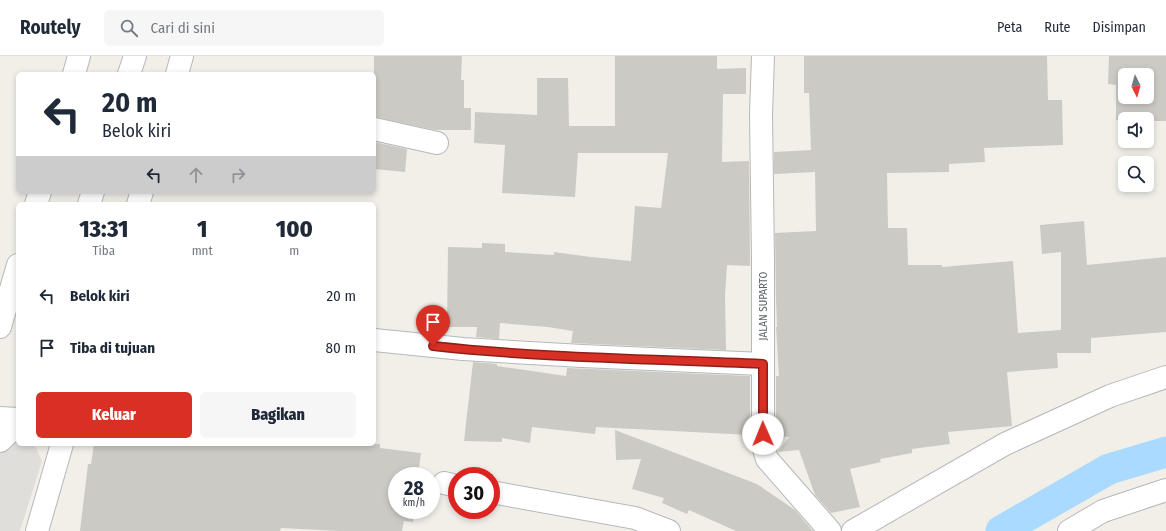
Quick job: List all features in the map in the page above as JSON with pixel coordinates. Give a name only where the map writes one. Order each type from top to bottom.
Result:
[{"type":"street","points":[[75,72],[80,56]]},
{"type":"street","points":[[130,72],[135,56]]},
{"type":"street","points":[[178,72],[182,56]]},
{"type":"street","name":"JALAN SUPARTO","points":[[764,56],[761,114],[763,446],[767,459],[830,531]]},
{"type":"street","points":[[376,129],[437,143]]},
{"type":"street","points":[[0,327],[16,272]]},
{"type":"street","points":[[376,340],[471,350],[763,364]]},
{"type":"street","points":[[853,531],[1004,444],[1110,396],[1166,377]]},
{"type":"street","points":[[0,418],[16,419]]},
{"type":"street","points":[[0,441],[16,426]]},
{"type":"street","points":[[36,531],[59,446]]},
{"type":"street","points":[[1069,531],[1104,521],[1166,490]]},
{"type":"street","points":[[500,494],[636,518],[668,531]]},
{"type":"shaded area","points":[[0,417],[16,419],[16,446],[35,446],[42,461],[20,531],[0,531]]},
{"type":"building","points":[[374,56],[462,56],[461,80],[464,80],[464,108],[471,108],[471,130],[435,130],[376,117],[376,72],[374,72]]},
{"type":"building","points":[[615,56],[717,56],[717,69],[746,68],[746,94],[723,94],[722,162],[749,161],[750,266],[727,265],[725,295],[726,350],[571,343],[573,331],[548,327],[500,323],[499,339],[476,337],[477,327],[447,327],[448,247],[482,248],[482,243],[505,244],[505,252],[554,255],[554,252],[631,261],[635,206],[661,208],[668,153],[578,153],[575,197],[502,193],[505,145],[474,143],[475,112],[537,115],[537,78],[568,78],[569,126],[615,126]]},
{"type":"building","points":[[804,56],[1047,56],[1048,100],[1062,100],[1063,145],[984,148],[985,162],[949,164],[949,172],[887,173],[888,228],[907,228],[908,265],[942,265],[942,267],[1013,261],[1018,333],[1061,330],[1061,252],[1042,254],[1040,225],[1084,221],[1087,265],[1166,257],[1166,332],[1091,338],[1091,353],[1057,353],[1058,368],[1007,372],[1012,426],[948,432],[950,444],[912,449],[912,453],[880,459],[881,462],[850,469],[860,507],[831,513],[815,495],[799,450],[778,452],[789,437],[776,436],[776,376],[779,376],[776,327],[775,233],[816,231],[815,172],[774,174],[774,152],[811,150],[809,93],[804,93]]},
{"type":"building","points":[[1109,56],[1166,56],[1166,121],[1154,121],[1154,112],[1118,112],[1118,120],[1116,120],[1116,85],[1108,84]]},
{"type":"building","points":[[376,142],[407,149],[405,172],[376,169]]},
{"type":"building","points":[[473,362],[497,364],[497,366],[566,376],[567,368],[750,376],[750,435],[596,427],[595,434],[532,427],[530,443],[502,438],[502,442],[464,441]]},
{"type":"building","points":[[615,430],[757,484],[795,510],[813,531],[736,531],[689,510],[687,514],[662,503],[664,498],[632,489],[641,459],[616,460]]},
{"type":"building","points":[[376,444],[380,444],[380,448],[421,453],[419,467],[388,467],[388,519],[413,519],[413,522],[404,521],[402,531],[339,531],[281,528],[280,531],[80,531],[88,464],[91,464],[94,446],[376,446]]},
{"type":"waterway","points":[[1001,531],[1109,469],[1166,452]]},
{"type":"route","points":[[433,346],[582,356],[763,364],[763,434]]}]
